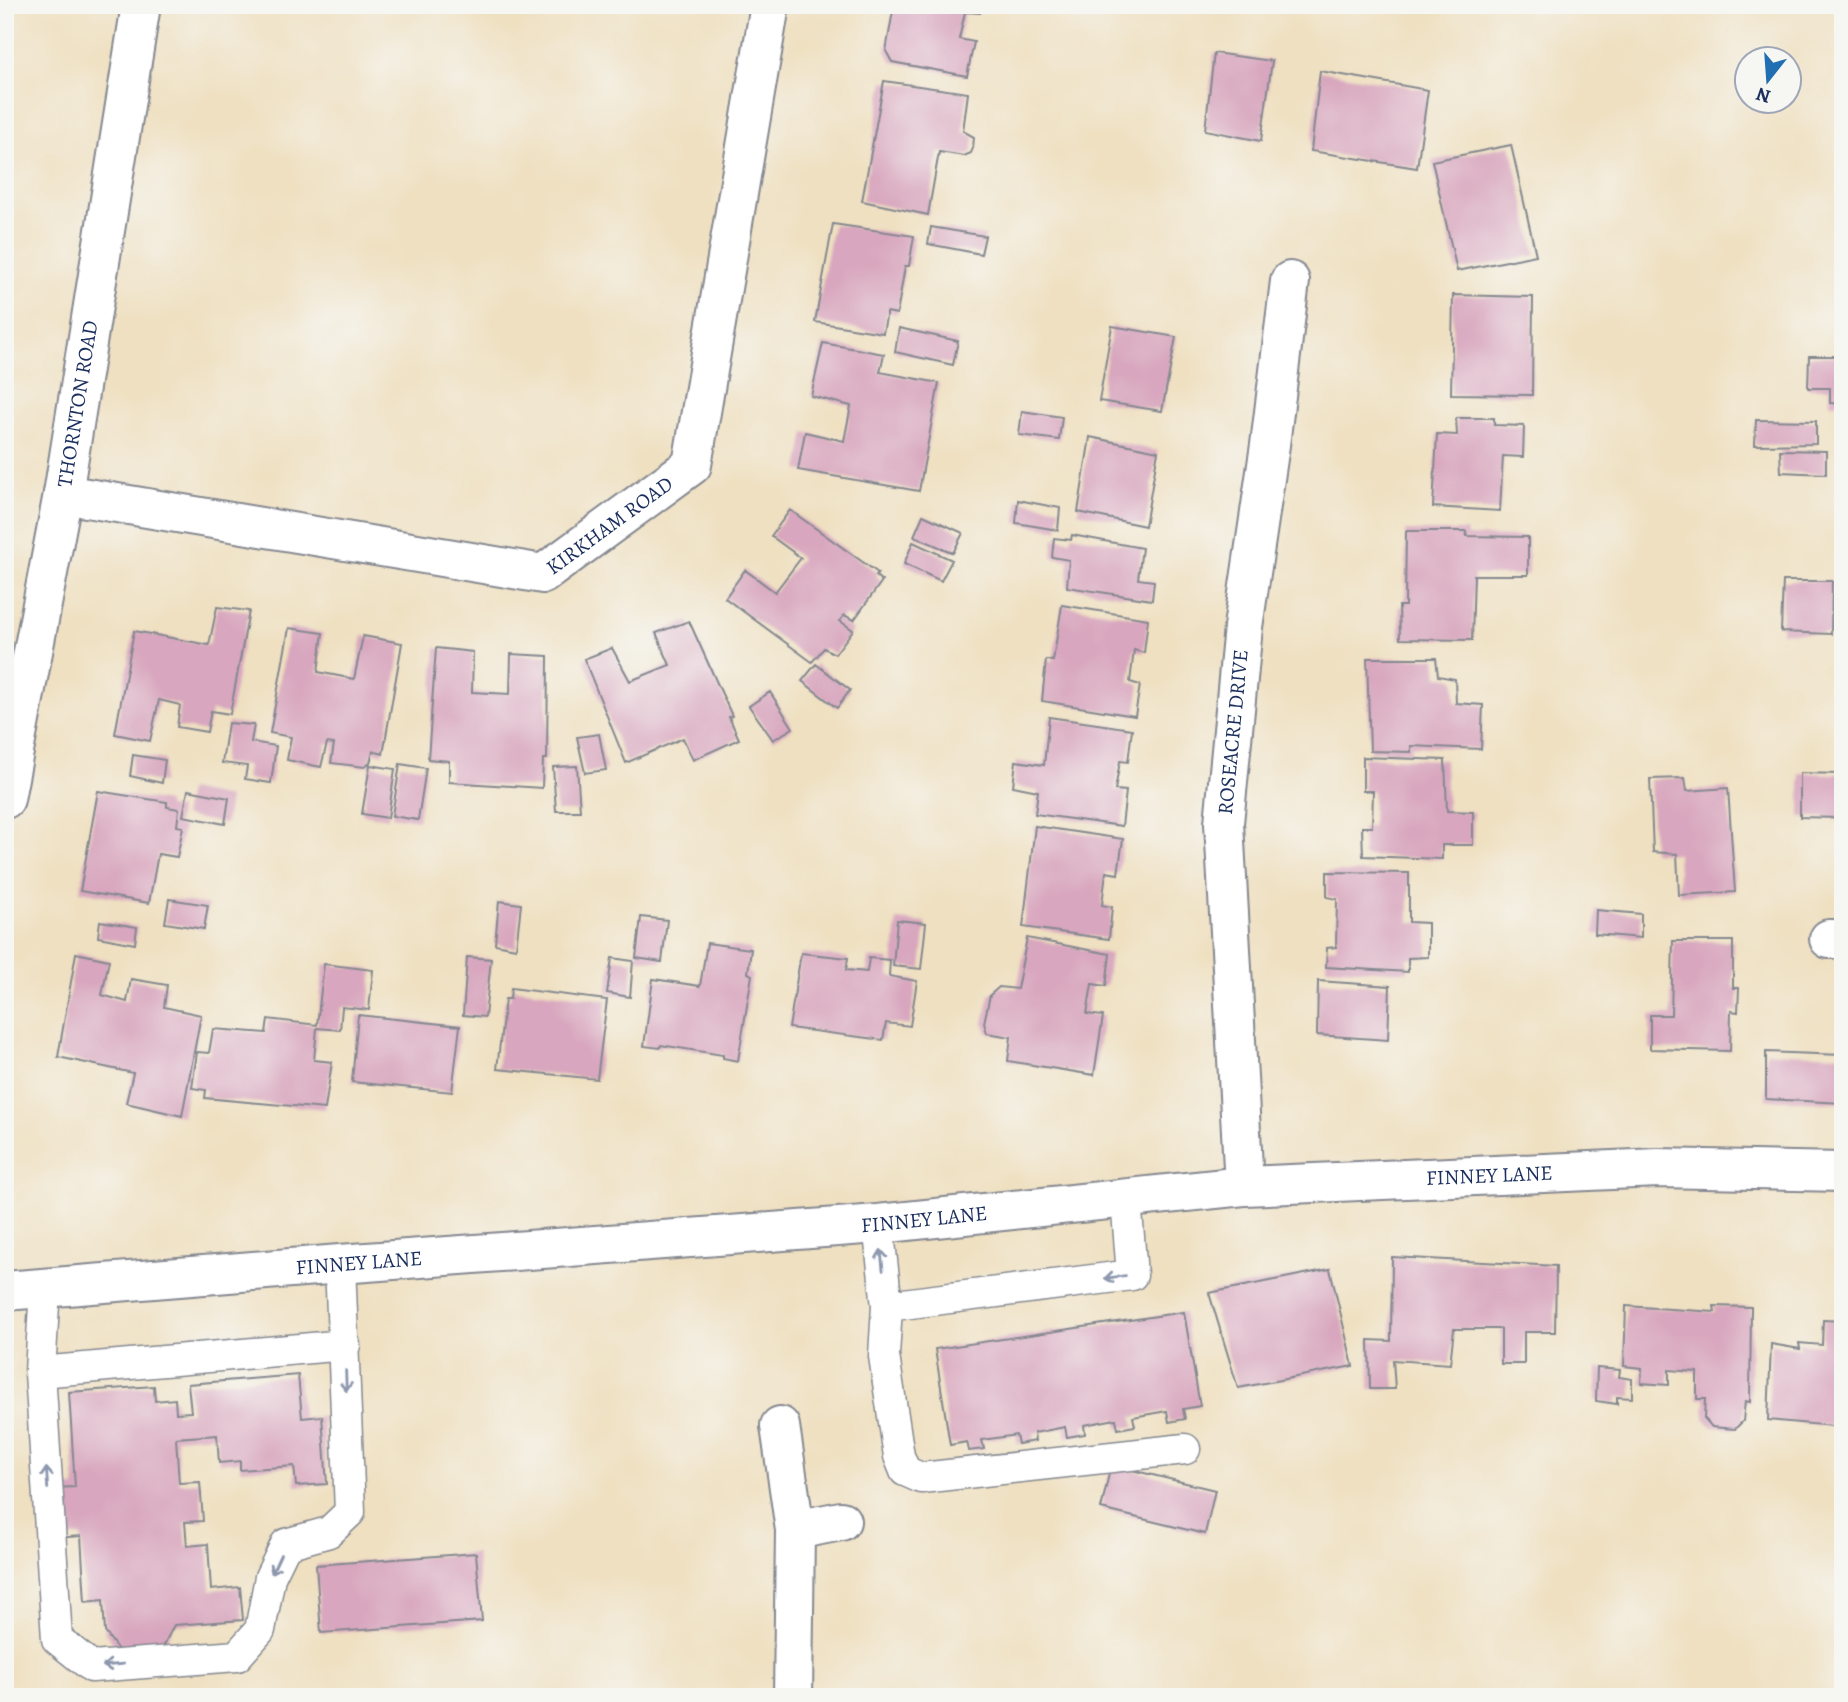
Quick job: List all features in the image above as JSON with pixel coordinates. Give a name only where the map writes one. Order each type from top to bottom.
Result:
[{"type":"street","name":"THORNTON ROAD","points":[[5,799],[63,494],[141,5]]},
{"type":"street","name":"KIRKHAM ROAD","points":[[63,494],[543,574],[692,465],[770,5]]},
{"type":"street","name":"ROSEACRE DRIVE","points":[[1244,1186],[1224,823],[1243,627],[1270,445],[1290,281]]},
{"type":"street","name":"FINNEY LANE","points":[[5,1292],[878,1224],[1244,1186],[1658,1168],[1843,1172]]},
{"type":"street","points":[[780,1426],[795,1530],[793,1697]]},
{"type":"street","points":[[795,1530],[841,1521]]},
{"type":"lane","points":[[887,1306],[1132,1275],[1126,1199]]},
{"type":"lane","points":[[878,1224],[887,1306],[884,1356],[899,1456],[905,1471],[921,1478],[1185,1449]]},
{"type":"lane","points":[[46,1288],[40,1372],[57,1639],[92,1667],[237,1656],[260,1630],[270,1577],[286,1544],[329,1532],[350,1512],[340,1264]]},
{"type":"lane","points":[[40,1372],[345,1345]]},
{"type":"building","points":[[894,5],[981,5],[980,13],[965,12],[959,39],[974,42],[967,76],[892,62],[886,51]]},
{"type":"building","points":[[1214,53],[1272,61],[1261,141],[1205,130]]},
{"type":"building","points":[[1320,71],[1428,90],[1417,168],[1311,151]]},
{"type":"building","points":[[884,81],[968,93],[963,131],[974,137],[973,148],[971,153],[964,156],[939,152],[928,215],[862,201]]},
{"type":"building","points":[[1511,145],[1536,255],[1457,271],[1432,161]]},
{"type":"building","points":[[833,224],[914,236],[909,266],[905,266],[897,314],[887,312],[883,333],[815,322]]},
{"type":"building","points":[[931,227],[985,236],[981,254],[928,244]]},
{"type":"building","points":[[1453,295],[1533,297],[1532,395],[1451,394]]},
{"type":"building","points":[[1112,326],[1176,337],[1162,411],[1099,401]]},
{"type":"building","points":[[899,328],[958,341],[953,365],[895,352]]},
{"type":"building","points":[[1841,328],[1843,404],[1830,403],[1830,388],[1808,388],[1809,356],[1838,356]]},
{"type":"building","points":[[823,343],[884,354],[880,372],[939,383],[919,491],[798,470],[805,432],[844,441],[851,406],[811,396]]},
{"type":"building","points":[[1022,411],[1062,417],[1059,440],[1019,435]]},
{"type":"building","points":[[1456,418],[1494,418],[1494,425],[1524,426],[1523,457],[1503,456],[1500,511],[1433,507],[1437,434],[1457,435]]},
{"type":"building","points":[[1756,420],[1816,421],[1816,444],[1755,445]]},
{"type":"building","points":[[1090,437],[1158,451],[1145,526],[1078,512]]},
{"type":"building","points":[[1780,450],[1826,451],[1826,474],[1781,472]]},
{"type":"building","points":[[1018,500],[1060,508],[1058,530],[1016,523]]},
{"type":"building","points":[[790,510],[878,573],[876,576],[882,581],[854,620],[844,615],[840,621],[853,630],[835,654],[824,648],[812,662],[725,598],[745,570],[775,592],[801,558],[771,536]]},
{"type":"building","points":[[923,515],[963,533],[953,553],[914,536]]},
{"type":"building","points":[[1406,531],[1466,531],[1467,536],[1528,537],[1528,575],[1474,575],[1472,640],[1400,639],[1399,606],[1405,606]]},
{"type":"building","points":[[1072,535],[1142,548],[1138,579],[1154,581],[1152,600],[1067,587],[1069,560],[1052,557],[1054,538],[1071,540]]},
{"type":"building","points":[[913,542],[952,560],[941,581],[904,564]]},
{"type":"building","points":[[1783,581],[1832,581],[1831,634],[1781,632]]},
{"type":"building","points":[[1062,605],[1148,619],[1144,653],[1134,650],[1130,682],[1140,685],[1135,716],[1042,701],[1046,660],[1053,661]]},
{"type":"building","points":[[217,607],[249,611],[230,714],[211,711],[207,732],[177,727],[180,705],[159,700],[150,741],[115,734],[134,631],[209,645]]},
{"type":"building","points":[[689,621],[732,716],[729,717],[739,739],[693,760],[683,738],[626,763],[584,659],[612,648],[630,681],[670,665],[656,633]]},
{"type":"building","points":[[289,628],[323,633],[318,672],[354,679],[363,636],[402,643],[383,754],[373,751],[370,763],[365,767],[331,763],[334,744],[327,743],[321,767],[287,760],[291,737],[270,733]]},
{"type":"building","points":[[436,648],[473,652],[472,692],[510,694],[511,654],[548,656],[547,759],[543,759],[542,788],[449,782],[449,761],[428,759]]},
{"type":"building","points":[[1367,658],[1436,658],[1438,676],[1455,679],[1456,703],[1483,705],[1481,749],[1411,746],[1411,752],[1370,751]]},
{"type":"building","points":[[816,664],[850,690],[837,708],[802,681]]},
{"type":"building","points":[[770,692],[793,728],[773,740],[749,706]]},
{"type":"building","points":[[1049,717],[1132,729],[1128,762],[1120,761],[1115,790],[1126,791],[1122,826],[1035,814],[1038,791],[1013,786],[1016,761],[1044,765]]},
{"type":"building","points":[[228,723],[254,725],[251,742],[276,746],[271,783],[245,779],[247,766],[222,763]]},
{"type":"building","points":[[599,734],[606,770],[585,773],[577,737]]},
{"type":"building","points":[[133,755],[165,760],[162,783],[130,776]]},
{"type":"building","points":[[1363,757],[1445,760],[1447,811],[1473,812],[1473,845],[1442,845],[1442,859],[1363,856],[1362,827],[1372,827],[1373,791],[1363,791]]},
{"type":"building","points":[[400,764],[426,768],[418,820],[392,816]]},
{"type":"building","points":[[370,765],[395,769],[388,818],[362,814]]},
{"type":"building","points":[[577,766],[580,811],[556,811],[553,767]]},
{"type":"building","points":[[1800,773],[1841,774],[1841,818],[1800,817]]},
{"type":"building","points":[[1685,778],[1687,791],[1728,788],[1735,892],[1679,895],[1677,854],[1653,852],[1650,779]]},
{"type":"building","points":[[188,790],[229,798],[225,824],[183,816]]},
{"type":"building","points":[[98,791],[167,802],[167,807],[179,809],[177,826],[183,827],[177,857],[158,854],[149,903],[80,891]]},
{"type":"building","points":[[1035,826],[1123,839],[1118,874],[1106,872],[1102,905],[1112,907],[1109,939],[1023,927]]},
{"type":"building","points":[[1327,872],[1409,873],[1409,922],[1428,923],[1428,957],[1408,958],[1408,972],[1326,967],[1327,948],[1336,947],[1337,899],[1327,897]]},
{"type":"building","points":[[169,899],[208,905],[204,929],[165,923]]},
{"type":"building","points":[[499,901],[521,904],[516,948],[495,944]]},
{"type":"building","points":[[1596,910],[1641,914],[1641,938],[1595,934]]},
{"type":"building","points":[[641,917],[667,920],[662,962],[636,958]]},
{"type":"building","points":[[897,920],[926,923],[921,969],[893,966]]},
{"type":"building","points":[[100,921],[137,927],[135,944],[98,937]]},
{"type":"building","points":[[1027,938],[1110,954],[1106,986],[1092,984],[1087,1014],[1103,1016],[1094,1075],[1008,1061],[1011,1037],[987,1033],[984,1023],[990,995],[999,987],[1017,989]]},
{"type":"building","points":[[1673,941],[1733,941],[1733,988],[1739,988],[1738,1012],[1731,1011],[1730,1051],[1650,1049],[1650,1015],[1671,1015]]},
{"type":"building","points":[[707,943],[751,949],[748,973],[752,975],[738,1061],[723,1058],[723,1055],[661,1045],[660,1048],[644,1046],[653,979],[700,986]]},
{"type":"building","points":[[76,953],[109,960],[102,995],[127,1002],[131,979],[167,985],[164,1007],[201,1015],[182,1116],[126,1103],[133,1073],[58,1057]]},
{"type":"building","points":[[801,953],[848,958],[846,970],[867,972],[869,958],[890,960],[889,976],[917,981],[910,1026],[886,1023],[883,1040],[789,1028]]},
{"type":"building","points":[[467,957],[491,959],[485,1017],[463,1015]]},
{"type":"building","points":[[612,958],[633,961],[630,997],[607,993]]},
{"type":"building","points":[[324,964],[373,970],[369,1010],[342,1007],[340,1030],[317,1028],[314,1060],[332,1062],[325,1109],[205,1098],[206,1090],[192,1088],[197,1052],[209,1053],[213,1029],[266,1033],[268,1019],[317,1025]]},
{"type":"building","points":[[1318,981],[1390,986],[1388,1040],[1317,1035]]},
{"type":"building","points":[[511,988],[607,1000],[597,1079],[497,1069],[505,999],[510,999]]},
{"type":"building","points":[[358,1015],[460,1026],[452,1092],[352,1082]]},
{"type":"building","points":[[1766,1052],[1843,1055],[1843,1103],[1766,1099]]},
{"type":"building","points":[[1392,1257],[1556,1266],[1555,1332],[1524,1332],[1524,1364],[1501,1364],[1501,1329],[1454,1329],[1450,1364],[1393,1360],[1395,1389],[1370,1389],[1369,1340],[1391,1341]]},
{"type":"building","points":[[1330,1269],[1353,1366],[1238,1388],[1209,1293]]},
{"type":"building","points":[[1626,1306],[1715,1312],[1714,1306],[1751,1307],[1750,1402],[1745,1401],[1743,1421],[1735,1429],[1712,1427],[1704,1418],[1705,1399],[1697,1399],[1697,1372],[1669,1370],[1669,1385],[1641,1383],[1642,1368],[1624,1366]]},
{"type":"building","points":[[1184,1312],[1200,1406],[1183,1409],[1185,1419],[1169,1422],[1167,1411],[1133,1417],[1135,1426],[1118,1429],[1116,1419],[1084,1425],[1085,1434],[1067,1437],[1065,1427],[1034,1433],[1035,1441],[1018,1444],[1016,1435],[982,1440],[984,1449],[969,1451],[967,1442],[950,1445],[935,1349]]},
{"type":"building","points":[[1823,1320],[1843,1321],[1843,1427],[1768,1420],[1771,1344],[1800,1349],[1799,1343],[1822,1345]]},
{"type":"building","points":[[1597,1368],[1620,1370],[1619,1377],[1632,1379],[1632,1398],[1617,1397],[1617,1404],[1596,1401]]},
{"type":"building","points":[[298,1375],[302,1418],[322,1416],[327,1484],[296,1486],[294,1466],[240,1470],[240,1461],[219,1463],[217,1435],[176,1438],[179,1483],[200,1482],[203,1521],[185,1522],[187,1546],[208,1544],[211,1590],[240,1587],[243,1620],[174,1625],[160,1653],[124,1658],[105,1632],[103,1600],[85,1602],[81,1536],[55,1538],[52,1488],[75,1487],[69,1392],[154,1386],[155,1401],[175,1399],[176,1413],[191,1412],[188,1384]]},
{"type":"building","points":[[1111,1465],[1215,1490],[1205,1534],[1101,1509]]},
{"type":"building","points":[[476,1553],[482,1621],[321,1633],[316,1565]]}]
